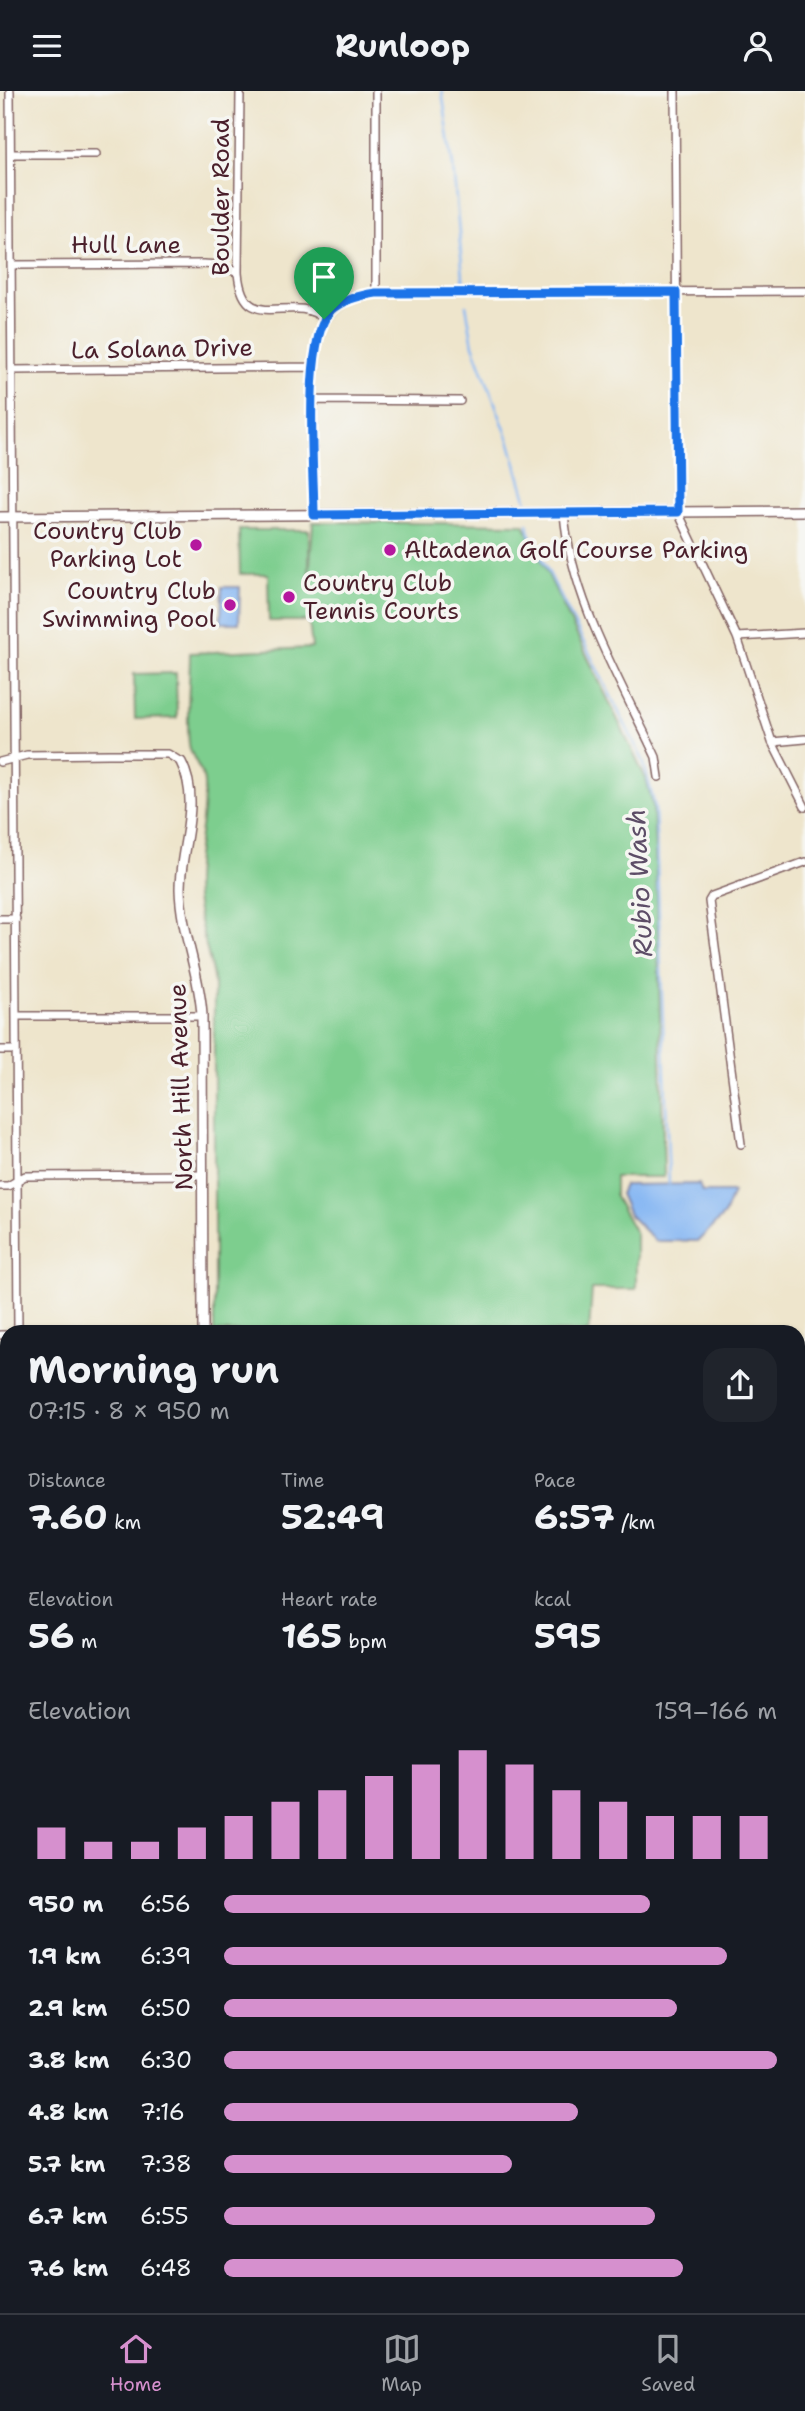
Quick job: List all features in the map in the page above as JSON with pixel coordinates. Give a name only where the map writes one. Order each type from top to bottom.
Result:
[{"type":"street","points":[[10,91],[18,1325]]},
{"type":"street","name":"Boulder Road","points":[[240,91],[238,273],[243,297],[248,305],[266,310],[306,308],[324,319]]},
{"type":"street","points":[[376,91],[376,293]]},
{"type":"street","points":[[675,91],[678,512],[737,637],[772,742],[805,807]]},
{"type":"street","points":[[10,154],[96,154]]},
{"type":"street","name":"Hull Lane","points":[[11,265],[203,264],[219,265],[238,273]]},
{"type":"street","points":[[314,515],[313,367],[317,335],[324,319],[339,304],[376,293],[805,291]]},
{"type":"street","name":"La Solana Drive","points":[[12,370],[313,367]]},
{"type":"street","points":[[313,400],[460,401]]},
{"type":"street","points":[[0,517],[805,512]]},
{"type":"street","points":[[564,513],[567,548],[589,612],[656,757],[659,777]]},
{"type":"street","points":[[737,637],[805,633]]},
{"type":"street","points":[[772,742],[805,739]]},
{"type":"street","points":[[0,762],[27,755],[168,754],[181,762]]},
{"type":"street","name":"North Hill Avenue","points":[[181,762],[189,783],[190,802],[181,870],[181,904],[198,976],[202,1016],[203,1325]]},
{"type":"street","points":[[741,1144],[709,901],[712,896],[805,862]]},
{"type":"street","points":[[0,919],[16,919]]},
{"type":"street","points":[[16,1016],[202,1016]]},
{"type":"street","points":[[0,1050],[16,1050]]},
{"type":"street","points":[[0,1187],[24,1176],[203,1175]]},
{"type":"green space","points":[[313,522],[524,524],[646,779],[653,806],[664,1177],[615,1177],[615,1197],[636,1234],[636,1289],[592,1289],[589,1325],[214,1325],[214,983],[200,922],[195,884],[204,783],[189,744],[190,653],[312,648],[309,621],[269,621],[268,574],[240,574],[239,530],[309,530],[309,578]]},
{"type":"green space","points":[[176,673],[177,718],[135,719],[134,674]]},
{"type":"water","name":"Country Club Swimming Pool","points":[[222,587],[240,587],[239,623],[221,623]]},
{"type":"water","points":[[699,1184],[702,1192],[733,1192],[724,1215],[698,1241],[655,1241],[629,1215],[620,1194],[624,1185]]},
{"type":"waterway","name":"Rubio Wash","points":[[442,91],[453,166],[464,288]]},
{"type":"waterway","name":"Rubio Wash","points":[[466,305],[473,345],[510,443],[528,506]]},
{"type":"waterway","name":"Rubio Wash","points":[[528,524],[530,535],[643,760],[655,807],[669,1184]]},
{"type":"place","name":"Country Club Parking Lot","points":[[196,545]]},
{"type":"place","name":"Altadena Golf Course Parking","points":[[390,550]]},
{"type":"place","name":"Country Club Tennis Courts","points":[[289,597]]},
{"type":"place","name":"Country Club Swimming Pool","points":[[230,605]]},
{"type":"route","points":[[676,292],[678,512],[314,515],[313,367],[317,335],[324,319],[339,304],[376,293],[676,292]]}]
